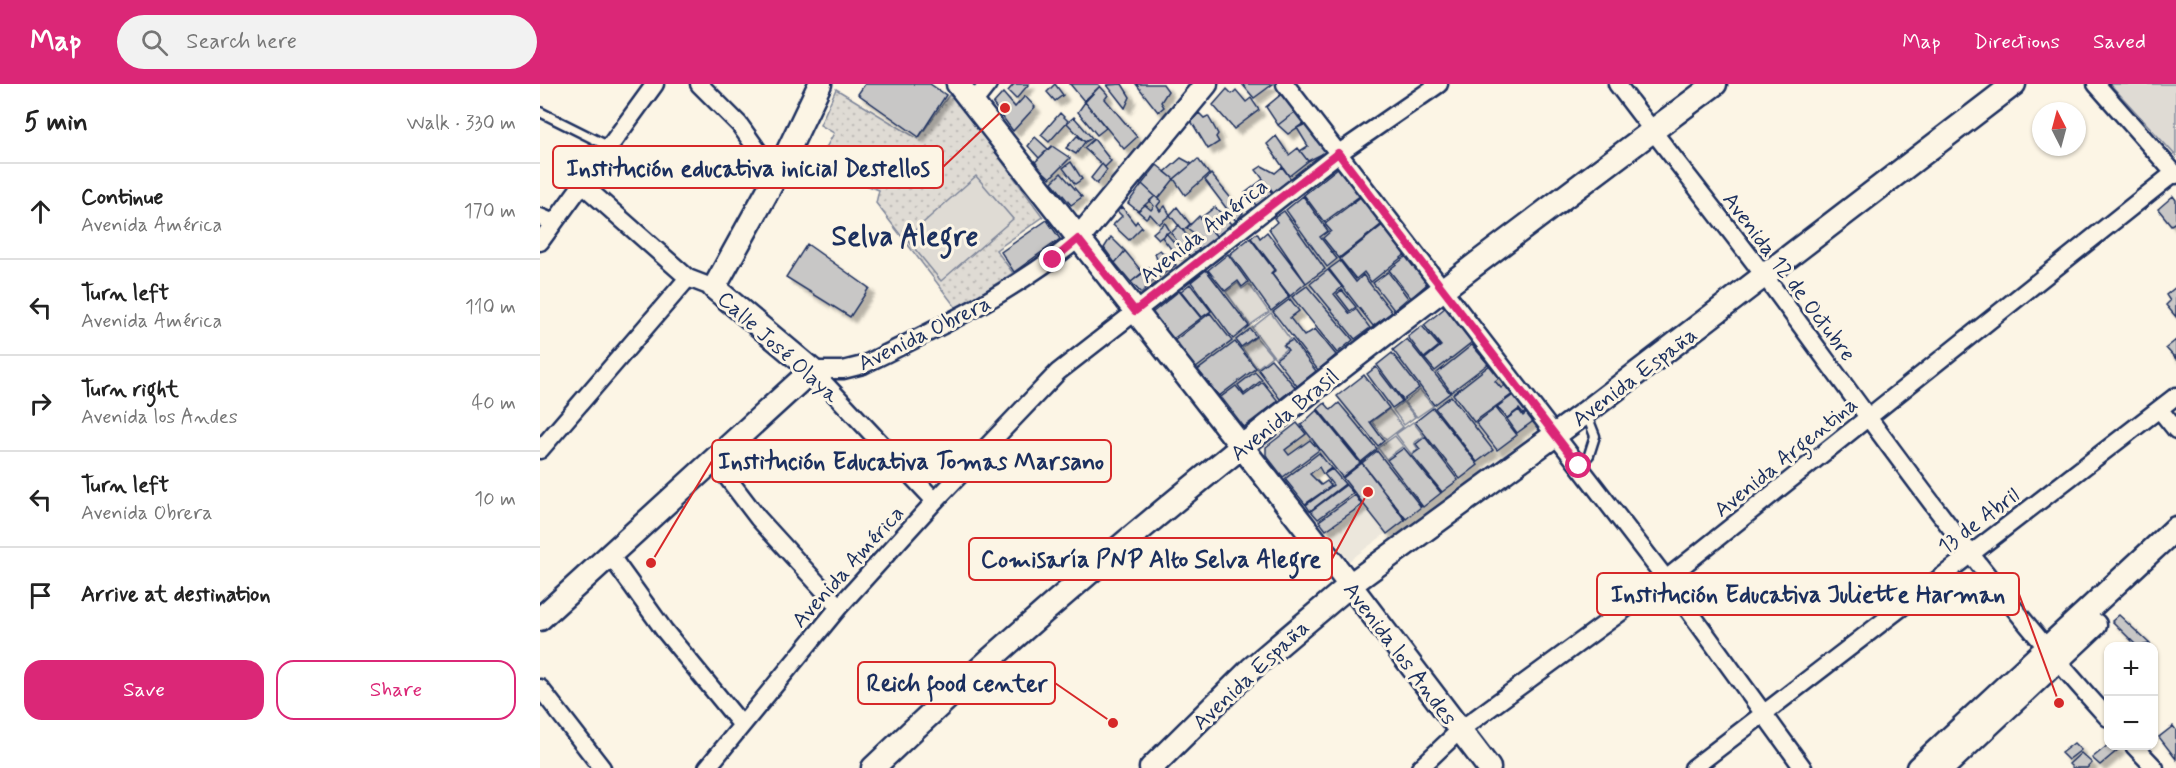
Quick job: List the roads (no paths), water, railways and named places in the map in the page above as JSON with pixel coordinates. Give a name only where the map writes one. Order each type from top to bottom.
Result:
[{"type":"street","points":[[540,242],[547,220],[583,185],[655,84]]},
{"type":"street","points":[[699,84],[739,124],[776,176]]},
{"type":"street","points":[[714,288],[776,176],[820,84]]},
{"type":"street","name":"Avenida los Andes","points":[[958,84],[1350,585],[1489,768]]},
{"type":"street","points":[[973,103],[988,84]]},
{"type":"street","name":"Avenida Obrera","points":[[812,370],[843,370],[863,365],[975,311],[1023,281],[1078,239],[1206,84]]},
{"type":"street","points":[[1285,84],[1666,579],[1803,768]]},
{"type":"street","name":"Avenida América","points":[[707,768],[839,607],[935,501],[1058,372],[1338,153],[1439,84]]},
{"type":"street","name":"Avenida 12 de Octubre","points":[[1617,84],[1765,277],[1868,419],[2053,656],[2104,712]]},
{"type":"street","name":"Avenida Brasil","points":[[873,768],[1071,589],[1242,448],[1442,287],[1715,84]]},
{"type":"street","name":"Avenida España","points":[[1151,768],[1251,669],[1350,585],[1556,435],[2014,84]]},
{"type":"street","points":[[2096,84],[2175,174]]},
{"type":"street","name":"Avenida Argentina","points":[[1420,768],[1460,730],[1666,579],[2175,174]]},
{"type":"street","name":"Calle José Olaya","points":[[583,185],[688,278],[714,288],[812,370],[935,501]]},
{"type":"street","points":[[540,450],[688,278]]},
{"type":"street","points":[[540,619],[812,370]]},
{"type":"street","name":"13 de Abril","points":[[1693,768],[2176,396]]},
{"type":"street","points":[[2160,410],[2176,430]]},
{"type":"street","points":[[714,460],[758,518],[839,607]]},
{"type":"street","points":[[1943,768],[2176,528]]},
{"type":"street","points":[[1918,768],[2053,656],[2176,547]]},
{"type":"street","points":[[610,555],[664,630],[741,724]]},
{"type":"street","points":[[540,688],[602,768]]},
{"type":"street","points":[[2138,750],[2155,768]]},
{"type":"lane","points":[[540,112],[610,147]]},
{"type":"lane","points":[[1579,466],[1588,455],[1595,436],[1585,413]]},
{"type":"place","name":"Institución educativa inicial Destellos","points":[[1005,108]]},
{"type":"place","name":"Comisaría PNP Alto Selva Alegre","points":[[1368,492]]},
{"type":"place","name":"Institución Educativa Tomas Marsano","points":[[651,563]]},
{"type":"place","name":"Institución Educativa Juliette Harman","points":[[2059,703]]},
{"type":"place","name":"Reich food center","points":[[1113,723]]},
{"type":"district","name":"Selva Alegre","points":[[905,235]]}]
